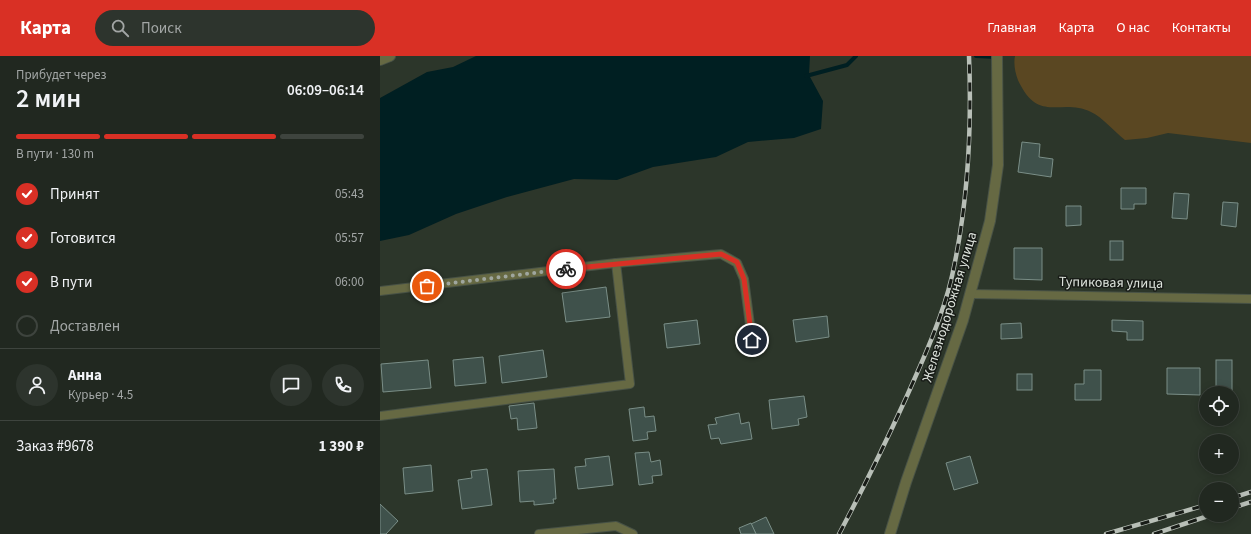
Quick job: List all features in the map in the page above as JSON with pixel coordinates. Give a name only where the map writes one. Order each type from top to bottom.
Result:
[{"type":"street","points":[[380,60],[390,56]]},
{"type":"street","name":"Железнодорожная улица","points":[[890,534],[906,482],[963,320],[990,221],[998,165],[997,56]]},
{"type":"lane","points":[[380,291],[616,263],[721,254],[737,262],[744,279],[752,340]]},
{"type":"lane","points":[[380,416],[630,384],[616,263]]},
{"type":"lane","name":"Тупиковая улица","points":[[970,294],[1251,299]]},
{"type":"lane","points":[[539,534],[616,526],[633,534]]},
{"type":"shaded area","points":[[1015,56],[1251,56],[1251,143],[1168,133],[1147,138],[1125,140],[1104,121],[1091,112],[1081,108],[1044,106],[1036,103],[1028,97],[1016,75],[1014,60]]},
{"type":"water","points":[[476,56],[810,56],[809,75],[823,101],[821,129],[794,138],[748,142],[716,157],[653,167],[617,180],[574,179],[507,197],[456,214],[409,235],[380,241],[380,98],[427,72],[453,67]]},
{"type":"building","points":[[1022,142],[1040,144],[1039,157],[1053,159],[1051,177],[1018,172]]},
{"type":"building","points":[[1121,188],[1146,188],[1146,204],[1134,204],[1134,209],[1121,209]]},
{"type":"building","points":[[1174,193],[1189,194],[1187,219],[1172,218]]},
{"type":"building","points":[[1223,202],[1238,203],[1236,227],[1221,225]]},
{"type":"building","points":[[1066,206],[1081,206],[1081,225],[1066,226]]},
{"type":"building","points":[[1110,241],[1123,241],[1123,260],[1110,260]]},
{"type":"building","points":[[1014,248],[1042,248],[1042,280],[1014,279]]},
{"type":"building","points":[[606,287],[610,317],[566,322],[562,293]]},
{"type":"building","points":[[827,316],[829,337],[796,342],[793,320]]},
{"type":"building","points":[[697,320],[700,344],[667,348],[664,324]]},
{"type":"building","points":[[1112,320],[1143,321],[1143,340],[1127,340],[1127,332],[1112,331]]},
{"type":"building","points":[[1021,323],[1022,338],[1001,339],[1001,324]]},
{"type":"building","points":[[543,350],[547,377],[502,383],[499,356]]},
{"type":"building","points":[[483,357],[486,383],[455,386],[453,360]]},
{"type":"building","points":[[428,360],[431,388],[383,392],[381,364]]},
{"type":"building","points":[[1216,360],[1232,360],[1232,386],[1216,386]]},
{"type":"building","points":[[1167,368],[1200,368],[1199,395],[1167,394]]},
{"type":"building","points":[[1084,370],[1101,370],[1101,400],[1075,400],[1075,384],[1084,384]]},
{"type":"building","points":[[1017,374],[1032,374],[1032,390],[1017,390]]},
{"type":"building","points":[[804,396],[807,417],[798,419],[799,425],[772,429],[769,400]]},
{"type":"building","points":[[534,403],[537,428],[518,430],[517,418],[511,419],[509,406]]},
{"type":"building","points":[[644,407],[645,417],[654,416],[656,431],[647,432],[648,439],[633,441],[629,409]]},
{"type":"building","points":[[739,413],[741,424],[749,422],[752,439],[721,444],[719,438],[711,439],[708,425],[717,424],[715,418]]},
{"type":"building","points":[[649,452],[651,462],[660,460],[662,475],[652,476],[653,483],[639,485],[635,453]]},
{"type":"building","points":[[609,456],[613,485],[578,489],[575,467],[586,466],[585,459]]},
{"type":"building","points":[[970,456],[978,483],[954,490],[946,463]]},
{"type":"building","points":[[431,465],[433,491],[405,494],[403,468]]},
{"type":"building","points":[[487,469],[492,505],[462,509],[458,480],[472,478],[471,471]]},
{"type":"building","points":[[554,469],[556,499],[553,499],[554,503],[534,505],[534,501],[520,502],[518,471]]},
{"type":"building","points":[[380,504],[398,521],[386,534],[380,534]]},
{"type":"building","points":[[766,517],[774,534],[756,534],[751,524]]},
{"type":"building","points":[[751,523],[756,534],[741,534],[739,528]]},
{"type":"waterway","points":[[806,76],[847,65],[856,56]]},
{"type":"waterway","points":[[976,56],[996,57]]},
{"type":"railway","points":[[839,534],[874,466],[906,398],[932,338],[948,291],[962,222],[968,167],[970,111],[969,56]]},
{"type":"railway","points":[[1239,496],[1251,492]]},
{"type":"railway","points":[[1239,506],[1251,502]]},
{"type":"railway","points":[[1106,534],[1199,507]]},
{"type":"railway","points":[[1154,534],[1199,519]]},
{"type":"way so far","points":[[427,286],[566,269]]},
{"type":"route","points":[[566,269],[721,254],[737,262],[744,279],[752,340]]}]
